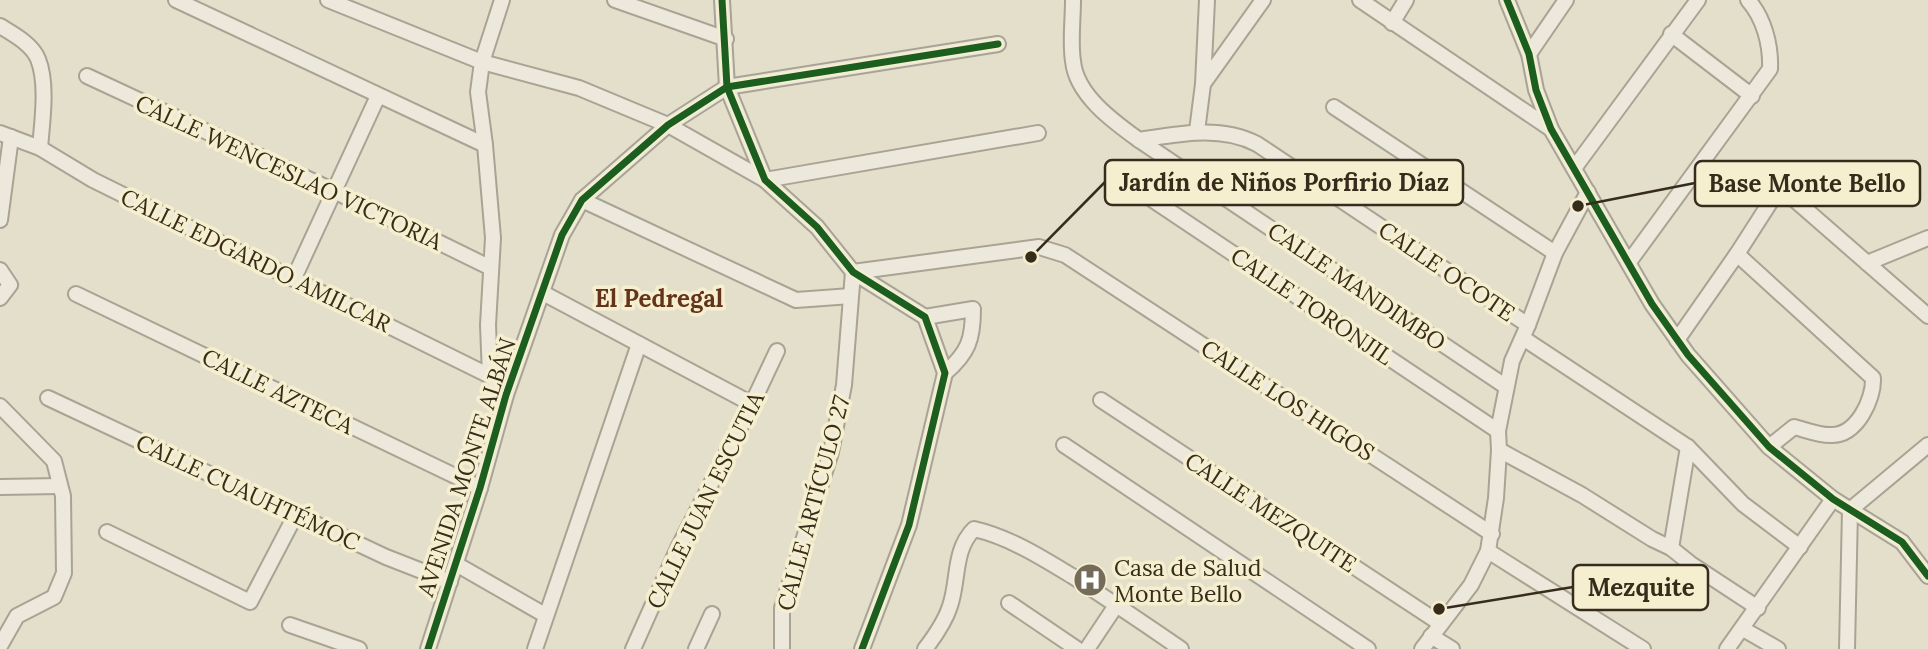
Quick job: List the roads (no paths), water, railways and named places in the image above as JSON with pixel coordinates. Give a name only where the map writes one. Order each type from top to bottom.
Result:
[{"type":"street","points":[[176,0],[485,145]]},
{"type":"street","points":[[328,0],[481,62],[579,88],[668,125],[765,180],[817,227],[853,272],[925,317],[945,373],[909,525],[862,649]]},
{"type":"street","points":[[490,376],[488,325],[493,239],[478,92],[481,62],[502,0]]},
{"type":"street","points":[[615,0],[726,39]]},
{"type":"street","points":[[722,0],[727,87],[765,180]]},
{"type":"street","name":"CALLE MANDIMBO","points":[[1073,0],[1073,64],[1087,95],[1107,117],[1506,386]]},
{"type":"street","points":[[1197,131],[1203,85],[1207,0]]},
{"type":"street","points":[[1203,85],[1263,0]]},
{"type":"street","points":[[1360,0],[1552,129]]},
{"type":"street","points":[[1392,23],[1406,0]]},
{"type":"street","points":[[1507,0],[1529,54],[1536,90],[1552,129],[1652,304],[1677,340],[1769,447],[1833,499],[1902,542],[1928,575]]},
{"type":"street","points":[[1529,54],[1566,0]]},
{"type":"street","points":[[1575,167],[1698,0]]},
{"type":"street","points":[[1629,262],[1770,69],[1768,39],[1755,8],[1748,0]]},
{"type":"street","points":[[0,26],[22,40],[38,57],[43,102],[40,148]]},
{"type":"street","points":[[1671,34],[1752,96]]},
{"type":"street","points":[[727,87],[998,44]]},
{"type":"street","name":"CALLE WENCESLAO VICTORIA","points":[[87,76],[334,191],[491,268]]},
{"type":"street","name":"AVENIDA MONTE ALBÁN","points":[[428,649],[480,488],[506,396],[562,235],[582,200],[668,125],[727,87]]},
{"type":"street","points":[[294,278],[378,96]]},
{"type":"street","points":[[1334,107],[1555,253]]},
{"type":"street","name":"CALLE OCOTE","points":[[1139,141],[1197,131],[1241,136],[1257,144],[1688,447],[1743,504],[1800,547]]},
{"type":"street","points":[[765,180],[1038,133]]},
{"type":"street","points":[[0,220],[6,135]]},
{"type":"street","name":"CALLE EDGARDO AMILCAR","points":[[6,135],[40,148],[93,180],[490,376],[506,396]]},
{"type":"street","name":"CALLE TORONJIL","points":[[1126,182],[1498,430]]},
{"type":"street","points":[[1677,340],[1780,187],[1928,316]]},
{"type":"street","points":[[1422,649],[1471,585],[1488,551],[1492,534],[1499,450],[1498,430],[1511,361],[1555,253],[1588,192]]},
{"type":"street","points":[[582,200],[796,300],[850,296]]},
{"type":"street","points":[[1867,263],[1928,238]]},
{"type":"street","name":"CALLE LOS HIGOS","points":[[853,272],[1039,247],[1065,255],[1492,534]]},
{"type":"street","points":[[1737,254],[1873,378],[1873,390],[1854,427],[1834,436],[1794,427],[1769,447]]},
{"type":"street","points":[[0,270],[10,285],[0,298]]},
{"type":"street","name":"CALLE ARTÍCULO 27","points":[[782,649],[782,608],[831,452],[844,385],[853,272]]},
{"type":"street","points":[[543,293],[752,404]]},
{"type":"street","name":"CALLE AZTECA","points":[[76,294],[480,488]]},
{"type":"street","points":[[925,317],[973,309],[973,334],[961,359],[945,373]]},
{"type":"street","points":[[535,649],[639,344]]},
{"type":"street","name":"CALLE JUAN ESCUTIA","points":[[633,649],[679,546],[777,351]]},
{"type":"street","name":"CALLE CUAUHTÉMOC","points":[[48,398],[386,557],[450,582]]},
{"type":"street","name":"CALLE MEZQUITE","points":[[1101,400],[1436,630],[1452,649]]},
{"type":"street","points":[[0,406],[54,461],[63,496],[64,573],[54,597],[17,616],[0,646]]},
{"type":"street","points":[[1064,445],[1368,649]]},
{"type":"street","points":[[1847,649],[1850,510],[1928,445]]},
{"type":"street","points":[[1671,548],[1688,447]]},
{"type":"street","points":[[1499,450],[1671,548],[1758,608]]},
{"type":"street","points":[[0,487],[60,486]]},
{"type":"street","points":[[1727,649],[1833,499]]},
{"type":"street","points":[[107,532],[250,602],[296,514]]},
{"type":"street","points":[[925,649],[943,622],[950,605],[959,554],[964,539],[974,529],[991,533],[1034,553],[1116,604],[1181,649]]},
{"type":"street","points":[[1488,551],[1643,649]]},
{"type":"street","points":[[456,564],[545,615]]},
{"type":"street","points":[[1009,603],[1077,649]]},
{"type":"street","points":[[1087,649],[1116,604]]},
{"type":"street","points":[[696,649],[712,614]]},
{"type":"street","points":[[290,625],[359,649]]},
{"type":"street","points":[[1742,629],[1778,649]]},
{"type":"place","name":"Base Monte Bello","points":[[1578,206]]},
{"type":"place","name":"Jardín de Niños Porfirio Díaz","points":[[1031,257]]},
{"type":"place","name":"Casa de Salud Monte Bello","points":[[1090,580]]},
{"type":"place","name":"Mezquite","points":[[1439,609]]},
{"type":"district","name":"El Pedregal","points":[[659,298]]}]
